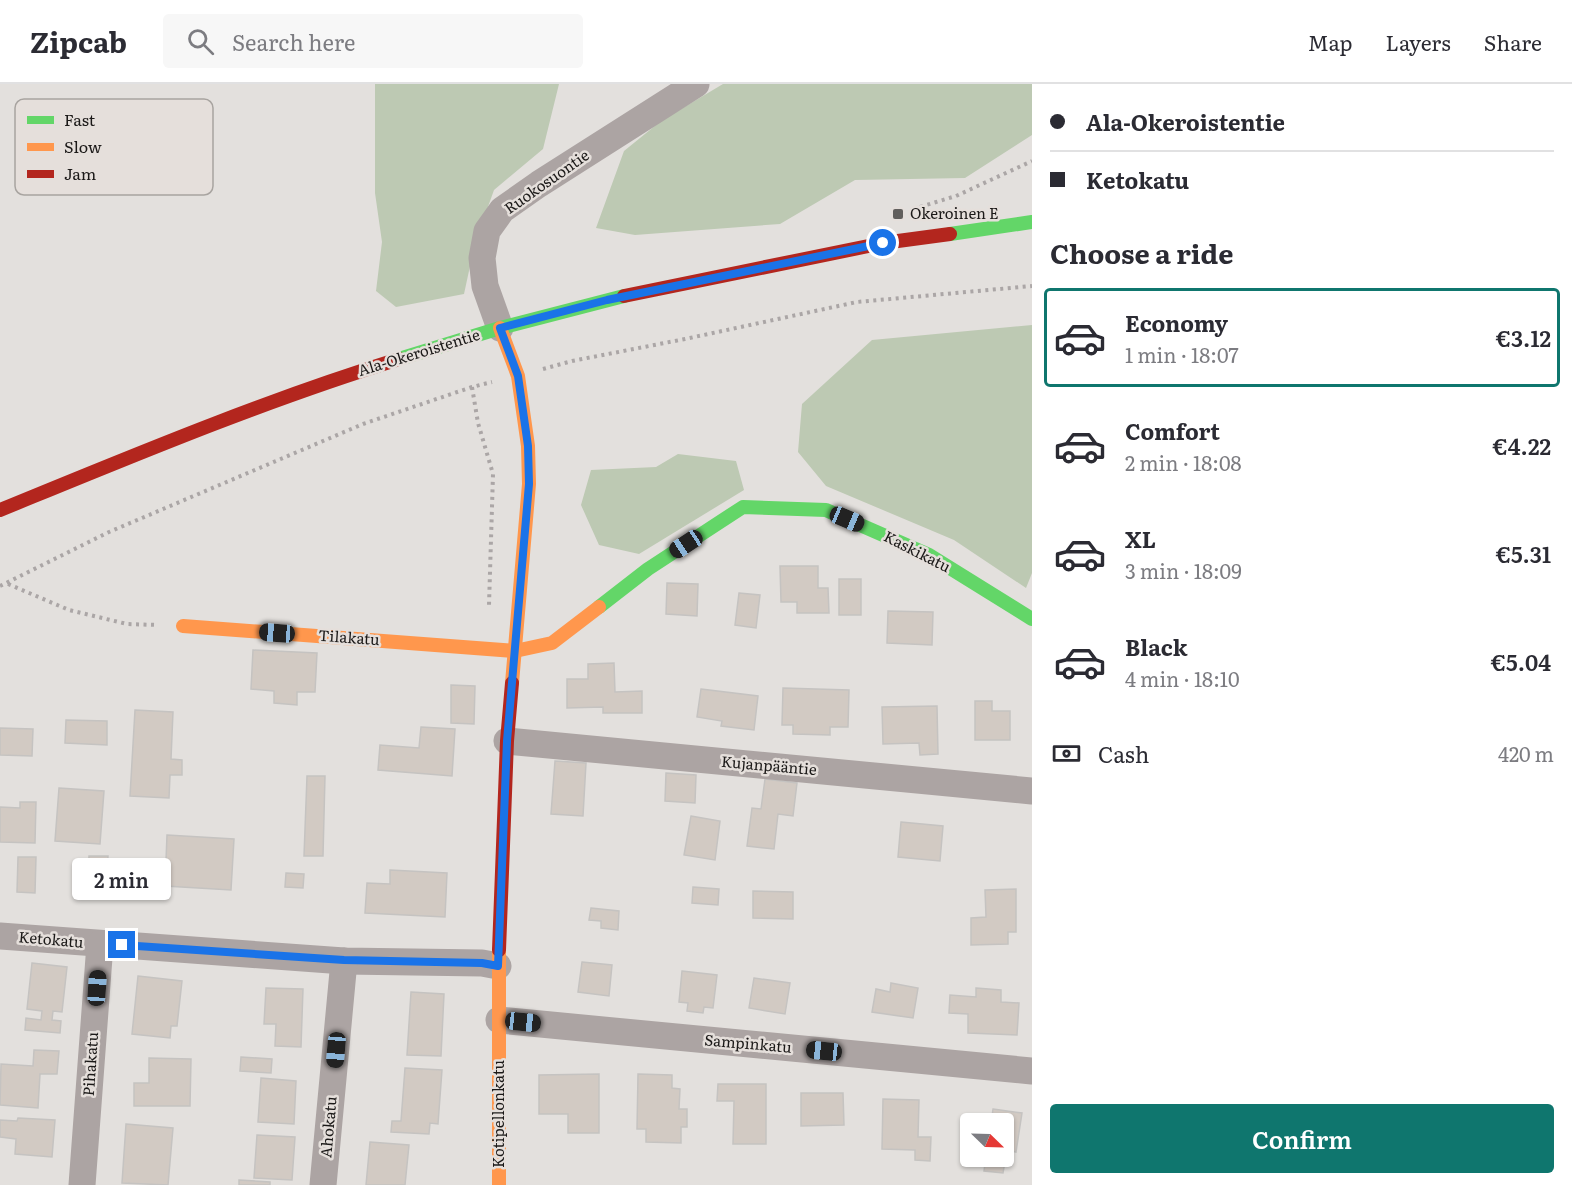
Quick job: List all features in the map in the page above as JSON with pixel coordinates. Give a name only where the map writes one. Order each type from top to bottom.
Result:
[{"type":"street","name":"Ruokosuontie","points":[[500,328],[485,286],[482,258],[487,231],[502,210],[696,84]]},
{"type":"street","name":"Ala-Okeroistentie","points":[[0,510],[211,424],[351,374],[500,328],[607,300],[883,243],[1032,222]]},
{"type":"street","name":"Kotipellonkatu","points":[[499,1185],[498,966],[507,741],[529,484],[528,446],[518,376],[500,328]]},
{"type":"street","name":"Kaskikatu","points":[[515,651],[552,643],[648,569],[743,507],[826,510],[929,555],[1032,619]]},
{"type":"street","name":"Tilakatu","points":[[183,626],[515,651]]},
{"type":"street","name":"Kujanpääntie","points":[[507,741],[1032,791]]},
{"type":"street","name":"Ketokatu","points":[[0,936],[344,960],[482,963],[498,966]]},
{"type":"street","name":"Pihakatu","points":[[82,1185],[100,944]]},
{"type":"street","name":"Ahokatu","points":[[323,1185],[344,960]]},
{"type":"street","name":"Sampinkatu","points":[[500,1020],[1032,1071]]},
{"type":"path","points":[[907,211],[956,196],[1032,161]]},
{"type":"path","points":[[0,586],[109,532],[363,424],[472,387],[572,361],[857,302],[1032,286]]},
{"type":"path","points":[[7,584],[69,610],[127,624],[183,626]]},
{"type":"green space","points":[[375,84],[559,84],[543,149],[494,190],[475,243],[464,294],[396,307],[376,291],[382,242],[375,193]]},
{"type":"green space","points":[[723,84],[1032,84],[1032,135],[965,178],[855,180],[780,224],[635,235],[596,228],[624,151],[661,121]]},
{"type":"green space","points":[[1032,325],[1032,573],[1026,588],[954,540],[826,486],[798,452],[802,404],[872,340]]},
{"type":"green space","points":[[678,454],[736,461],[744,490],[639,554],[599,545],[581,505],[591,470],[656,467]]},
{"type":"building","points":[[780,566],[818,566],[818,588],[828,588],[829,613],[797,613],[797,602],[781,602]]},
{"type":"building","points":[[839,579],[861,579],[861,615],[839,615]]},
{"type":"building","points":[[667,583],[698,584],[697,616],[666,614]]},
{"type":"building","points":[[739,593],[760,595],[756,628],[735,625]]},
{"type":"building","points":[[888,611],[933,612],[932,645],[887,643]]},
{"type":"building","points":[[253,650],[317,653],[315,692],[297,692],[297,705],[274,703],[274,691],[251,689]]},
{"type":"building","points":[[614,663],[615,692],[642,691],[642,713],[603,713],[603,707],[567,708],[567,679],[588,679],[588,664]]},
{"type":"building","points":[[451,685],[475,686],[474,724],[451,723]]},
{"type":"building","points":[[783,688],[849,690],[848,727],[830,727],[830,735],[793,734],[793,725],[782,725]]},
{"type":"building","points":[[701,689],[758,696],[754,730],[721,726],[722,721],[697,717]]},
{"type":"building","points":[[975,701],[992,701],[992,711],[1010,711],[1010,740],[975,740]]},
{"type":"building","points":[[937,706],[938,754],[920,755],[919,743],[883,744],[882,707]]},
{"type":"building","points":[[135,710],[173,712],[171,759],[182,760],[182,775],[170,775],[169,798],[130,796]]},
{"type":"building","points":[[66,720],[107,721],[107,745],[65,743]]},
{"type":"building","points":[[421,727],[455,729],[452,776],[378,770],[380,745],[419,748]]},
{"type":"building","points":[[0,728],[33,729],[32,756],[0,755]]},
{"type":"building","points":[[555,761],[586,763],[583,816],[551,814]]},
{"type":"building","points":[[666,773],[696,775],[695,803],[665,801]]},
{"type":"building","points":[[307,776],[325,776],[323,856],[304,856]]},
{"type":"building","points":[[765,779],[797,783],[793,816],[778,814],[774,849],[747,846],[752,808],[761,809]]},
{"type":"building","points":[[59,788],[104,791],[100,844],[55,841]]},
{"type":"building","points":[[20,802],[36,802],[35,843],[0,842],[0,807],[20,808]]},
{"type":"building","points":[[691,816],[720,821],[715,860],[684,855]]},
{"type":"building","points":[[901,822],[943,826],[940,861],[898,857]]},
{"type":"building","points":[[167,835],[234,839],[231,890],[165,886]]},
{"type":"building","points":[[89,856],[108,856],[106,891],[88,890]]},
{"type":"building","points":[[18,857],[36,857],[35,893],[17,892]]},
{"type":"building","points":[[390,870],[447,873],[445,917],[365,913],[367,883],[390,884]]},
{"type":"building","points":[[286,873],[304,874],[303,888],[285,887]]},
{"type":"building","points":[[693,887],[719,889],[718,905],[692,903]]},
{"type":"building","points":[[1016,889],[1016,932],[1008,932],[1008,944],[971,945],[971,918],[986,917],[985,890]]},
{"type":"building","points":[[753,891],[793,892],[793,919],[753,918]]},
{"type":"building","points":[[591,908],[619,911],[618,930],[601,928],[601,921],[589,920]]},
{"type":"building","points":[[582,962],[612,965],[609,996],[578,992]]},
{"type":"building","points":[[32,963],[67,967],[62,1012],[53,1011],[52,1020],[61,1021],[60,1033],[25,1030],[26,1018],[41,1020],[42,1011],[27,1009]]},
{"type":"building","points":[[682,971],[717,975],[713,1008],[704,1007],[703,1013],[687,1011],[688,1003],[679,1002]]},
{"type":"building","points":[[138,976],[182,981],[177,1026],[171,1026],[170,1038],[132,1034]]},
{"type":"building","points":[[754,978],[790,983],[785,1014],[749,1008]]},
{"type":"building","points":[[891,983],[918,988],[913,1018],[872,1012],[876,989],[890,992]]},
{"type":"building","points":[[266,988],[303,989],[301,1047],[275,1046],[276,1024],[264,1024]]},
{"type":"building","points":[[976,988],[1001,990],[1001,1002],[1019,1003],[1017,1035],[968,1033],[968,1014],[949,1013],[950,995],[976,997]]},
{"type":"building","points":[[411,992],[444,994],[441,1056],[407,1055]]},
{"type":"building","points":[[34,1050],[59,1051],[57,1074],[40,1074],[38,1108],[0,1105],[1,1064],[33,1066]]},
{"type":"building","points":[[241,1057],[272,1059],[271,1073],[240,1071]]},
{"type":"building","points":[[149,1058],[191,1059],[190,1106],[134,1106],[134,1083],[149,1083]]},
{"type":"building","points":[[405,1068],[442,1070],[438,1124],[430,1123],[429,1134],[391,1132],[392,1121],[401,1121]]},
{"type":"building","points":[[599,1074],[599,1133],[568,1133],[568,1114],[539,1114],[539,1075]]},
{"type":"building","points":[[638,1074],[672,1075],[672,1088],[680,1089],[679,1109],[687,1109],[687,1127],[681,1127],[681,1143],[646,1142],[646,1129],[637,1129]]},
{"type":"building","points":[[261,1078],[296,1081],[294,1124],[258,1122]]},
{"type":"building","points":[[718,1084],[766,1084],[766,1144],[733,1144],[734,1101],[717,1101]]},
{"type":"building","points":[[801,1093],[843,1093],[844,1125],[801,1126]]},
{"type":"building","points":[[883,1099],[919,1100],[918,1137],[931,1137],[930,1161],[915,1160],[915,1150],[882,1149]]},
{"type":"building","points":[[993,1109],[1022,1113],[1016,1152],[1014,1152],[1014,1113],[992,1113]]},
{"type":"building","points":[[18,1118],[55,1120],[52,1157],[15,1154],[16,1139],[0,1137],[0,1120],[17,1121]]},
{"type":"building","points":[[126,1124],[173,1128],[168,1185],[122,1183]]},
{"type":"building","points":[[257,1135],[295,1137],[292,1180],[254,1178]]},
{"type":"building","points":[[370,1142],[409,1145],[405,1185],[366,1185]]},
{"type":"building","points":[[985,1167],[1004,1167],[1003,1173],[984,1171]]},
{"type":"building","points":[[239,1180],[270,1182],[270,1185],[239,1185]]},
{"type":"traffic: fast","points":[[950,234],[1032,222]]},
{"type":"traffic: fast","points":[[399,359],[500,328],[624,296]]},
{"type":"traffic: fast","points":[[599,607],[648,569],[743,507],[826,510],[929,555],[1032,619]]},
{"type":"traffic: slow","points":[[500,328],[518,376],[528,446],[529,484],[512,683]]},
{"type":"traffic: slow","points":[[183,626],[515,651],[552,643],[599,607]]},
{"type":"traffic: slow","points":[[499,950],[499,1185]]},
{"type":"traffic: jam","points":[[624,296],[883,243],[950,234]]},
{"type":"traffic: jam","points":[[0,510],[248,411],[399,359]]},
{"type":"traffic: jam","points":[[499,950],[507,741],[512,683]]},
{"type":"place","name":"Okeroinen E","points":[[898,214]]},
{"type":"route","points":[[122,945],[344,960],[482,963],[498,966],[507,741],[529,484],[528,446],[518,376],[500,328],[607,300],[883,243]]}]
